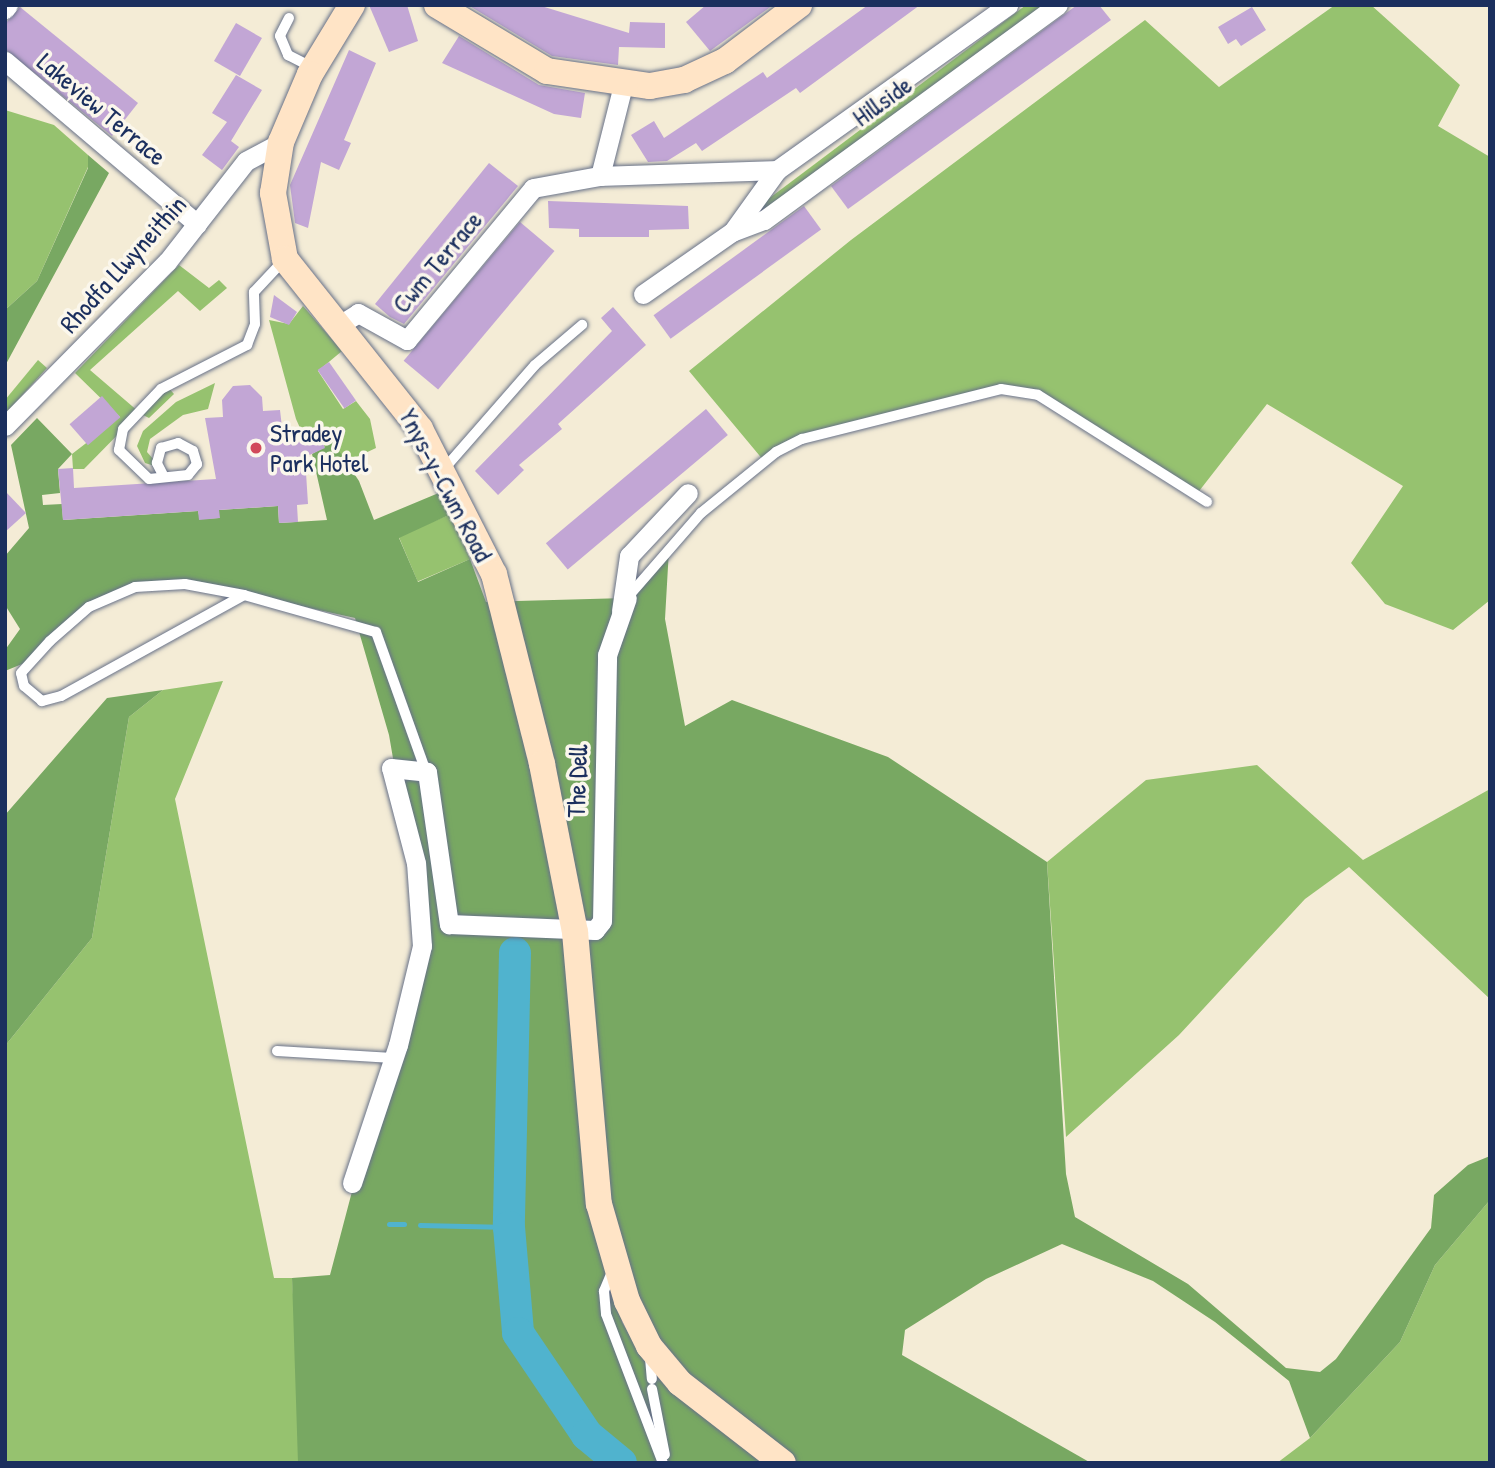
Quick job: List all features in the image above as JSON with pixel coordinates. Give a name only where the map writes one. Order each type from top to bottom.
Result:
[{"type":"main road","name":"Ynys-y-Cwm Road","points":[[352,5],[314,68],[281,142],[274,193],[285,259],[337,327],[392,388],[444,469],[494,574],[511,632],[575,932],[599,1204],[614,1268],[649,1346],[680,1383],[783,1463]]},
{"type":"main road","points":[[437,5],[469,30],[547,71],[623,85],[684,80],[725,61],[799,5]]},
{"type":"street","name":"Hillside","points":[[732,232],[777,170],[1009,5]]},
{"type":"street","name":"Hillside","points":[[642,294],[732,232],[764,220],[1058,5]]},
{"type":"street","name":"Lakeview Terrace","points":[[13,72],[197,224]]},
{"type":"street","points":[[623,85],[600,177],[777,170]]},
{"type":"street","name":"Rhodfa Llwyneithin","points":[[5,426],[167,262],[246,161],[281,142]]},
{"type":"street","name":"Cwm Terrace","points":[[337,327],[358,313],[407,340],[533,188],[600,177]]},
{"type":"street","name":"The Dell","points":[[575,932],[586,934],[602,921],[607,655],[624,606],[629,556],[688,493]]},
{"type":"street","points":[[352,1183],[416,978],[422,900],[391,768],[426,772],[449,924],[575,932]]},
{"type":"lane","points":[[289,18],[280,36],[288,55],[314,68]]},
{"type":"lane","points":[[164,477],[149,479],[132,467],[120,450],[123,429],[161,389],[247,345],[255,324],[254,292],[285,259]]},
{"type":"lane","points":[[444,469],[535,365],[582,325]]},
{"type":"lane","points":[[624,606],[701,513],[776,452],[802,439],[1001,389],[1038,395],[1207,502]]},
{"type":"lane","points":[[244,595],[61,696],[42,701],[24,685],[21,673],[50,641],[89,607],[135,587],[186,584],[244,595],[376,632],[426,772]]},
{"type":"lane","points":[[277,1051],[393,1058]]},
{"type":"lane","points":[[614,1268],[604,1292],[606,1314],[664,1463]]},
{"type":"lane","points":[[649,1346],[664,1463]]},
{"type":"green space","points":[[1026,5],[1048,5],[762,216],[755,209]]},
{"type":"green space","points":[[1335,5],[1371,5],[1460,85],[1438,126],[1490,157],[1490,600],[1453,630],[1385,604],[1351,563],[1403,486],[1267,404],[1196,495],[1018,388],[802,439],[764,461],[689,371],[851,240],[1145,20],[1219,87]]},
{"type":"green space","points":[[5,110],[54,125],[88,155],[88,167],[37,281],[5,310]]},
{"type":"green space","points":[[88,155],[109,173],[5,366],[5,310],[37,281],[88,168]]},
{"type":"green space","points":[[179,265],[209,288],[219,280],[227,288],[200,311],[178,291],[90,370],[139,412],[167,386],[174,394],[149,418],[139,413],[84,469],[73,469],[72,454],[120,417],[75,373]]},
{"type":"green space","points":[[303,306],[342,351],[318,371],[343,409],[356,401],[370,419],[376,448],[346,462],[325,448],[318,433],[305,439],[296,419],[269,320],[289,324]]},
{"type":"green space","points":[[38,360],[47,368],[5,414],[5,400]]},
{"type":"green space","points":[[215,383],[208,409],[183,415],[150,439],[147,452],[161,468],[145,463],[137,446],[143,431],[176,402]]},
{"type":"green space","points":[[37,418],[72,454],[58,469],[60,493],[42,495],[43,505],[62,504],[63,520],[198,511],[200,519],[219,518],[219,510],[278,506],[279,523],[327,520],[312,454],[333,442],[359,481],[374,520],[441,492],[451,514],[399,538],[418,582],[470,559],[486,602],[626,598],[669,549],[665,619],[685,726],[732,700],[888,757],[1047,862],[1066,1174],[1075,1217],[1188,1284],[1286,1368],[1320,1372],[1336,1359],[1431,1228],[1434,1195],[1468,1165],[1490,1156],[1490,1200],[1435,1265],[1400,1342],[1310,1438],[1289,1381],[1215,1322],[1153,1281],[1062,1244],[986,1279],[905,1330],[902,1355],[1091,1463],[783,1463],[680,1383],[614,1273],[622,1322],[640,1353],[763,1463],[298,1463],[292,1278],[330,1275],[422,926],[389,735],[355,618],[246,594],[158,582],[87,606],[27,662],[5,671],[5,650],[20,629],[5,605],[5,556],[29,528],[11,445]]},
{"type":"green space","points":[[451,514],[470,559],[418,581],[399,536]]},
{"type":"green space","points":[[223,681],[175,799],[274,1278],[292,1278],[303,1463],[5,1463],[5,1046],[92,938],[129,717],[163,690]]},
{"type":"green space","points":[[163,690],[129,717],[92,938],[5,1046],[5,815],[107,698]]},
{"type":"green space","points":[[1257,765],[1363,860],[1490,789],[1490,999],[1349,867],[1305,899],[1179,1035],[1066,1137],[1047,862],[1146,780]]},
{"type":"green space","points":[[1490,1200],[1490,1463],[1277,1463],[1310,1438],[1400,1342],[1435,1265]]},
{"type":"building","points":[[369,5],[407,5],[418,41],[389,52]]},
{"type":"building","points":[[468,5],[538,5],[629,33],[630,22],[665,23],[665,48],[619,47],[618,65],[552,56]]},
{"type":"building","points":[[706,5],[773,5],[710,51],[686,22]]},
{"type":"building","points":[[868,5],[920,5],[800,93],[796,88],[702,151],[696,143],[667,161],[648,162],[631,135],[654,121],[664,138],[763,72],[767,78]]},
{"type":"building","points":[[1077,5],[1099,5],[1111,20],[848,209],[831,186]]},
{"type":"building","points":[[20,7],[138,103],[112,136],[5,49],[5,24]]},
{"type":"building","points":[[1252,7],[1266,30],[1241,46],[1236,39],[1228,44],[1218,27]]},
{"type":"building","points":[[236,23],[262,38],[240,76],[214,61]]},
{"type":"building","points":[[459,36],[539,85],[585,93],[581,118],[554,114],[442,63]]},
{"type":"building","points":[[349,50],[376,63],[344,140],[351,143],[339,170],[321,162],[308,228],[295,223],[290,185]]},
{"type":"building","points":[[236,75],[262,90],[231,141],[239,147],[222,170],[202,155],[227,122],[212,113]]},
{"type":"building","points":[[489,163],[518,186],[404,324],[390,317],[375,304]]},
{"type":"building","points":[[548,201],[688,206],[689,229],[649,230],[649,237],[579,237],[579,229],[549,228]]},
{"type":"building","points":[[804,206],[821,229],[671,339],[654,315]]},
{"type":"building","points":[[520,222],[554,251],[438,390],[404,361]]},
{"type":"building","points":[[274,295],[297,312],[289,325],[270,317]]},
{"type":"building","points":[[613,307],[646,345],[558,424],[562,429],[519,465],[524,470],[498,495],[475,471],[612,331],[601,318]]},
{"type":"building","points":[[329,362],[356,401],[344,409],[318,370]]},
{"type":"building","name":"Stradey Park Hotel","points":[[250,385],[262,397],[263,411],[280,410],[283,436],[296,443],[318,433],[325,448],[305,457],[308,504],[297,505],[298,522],[279,523],[278,506],[219,510],[220,518],[199,520],[198,511],[63,520],[58,469],[73,468],[74,488],[216,479],[205,418],[223,417],[222,400],[233,386]]},
{"type":"building","points":[[102,396],[120,417],[88,445],[70,424]]},
{"type":"building","points":[[706,409],[728,435],[568,569],[546,543]]},
{"type":"building","points":[[5,491],[26,513],[5,532]]},
{"type":"waterway","points":[[515,953],[509,1227],[518,1333],[587,1435],[621,1463]]},
{"type":"waterway","points":[[389,1224],[404,1224]]},
{"type":"waterway","points":[[420,1225],[509,1227]]},
{"type":"place","name":"Stradey Park Hotel","points":[[256,448]]}]
